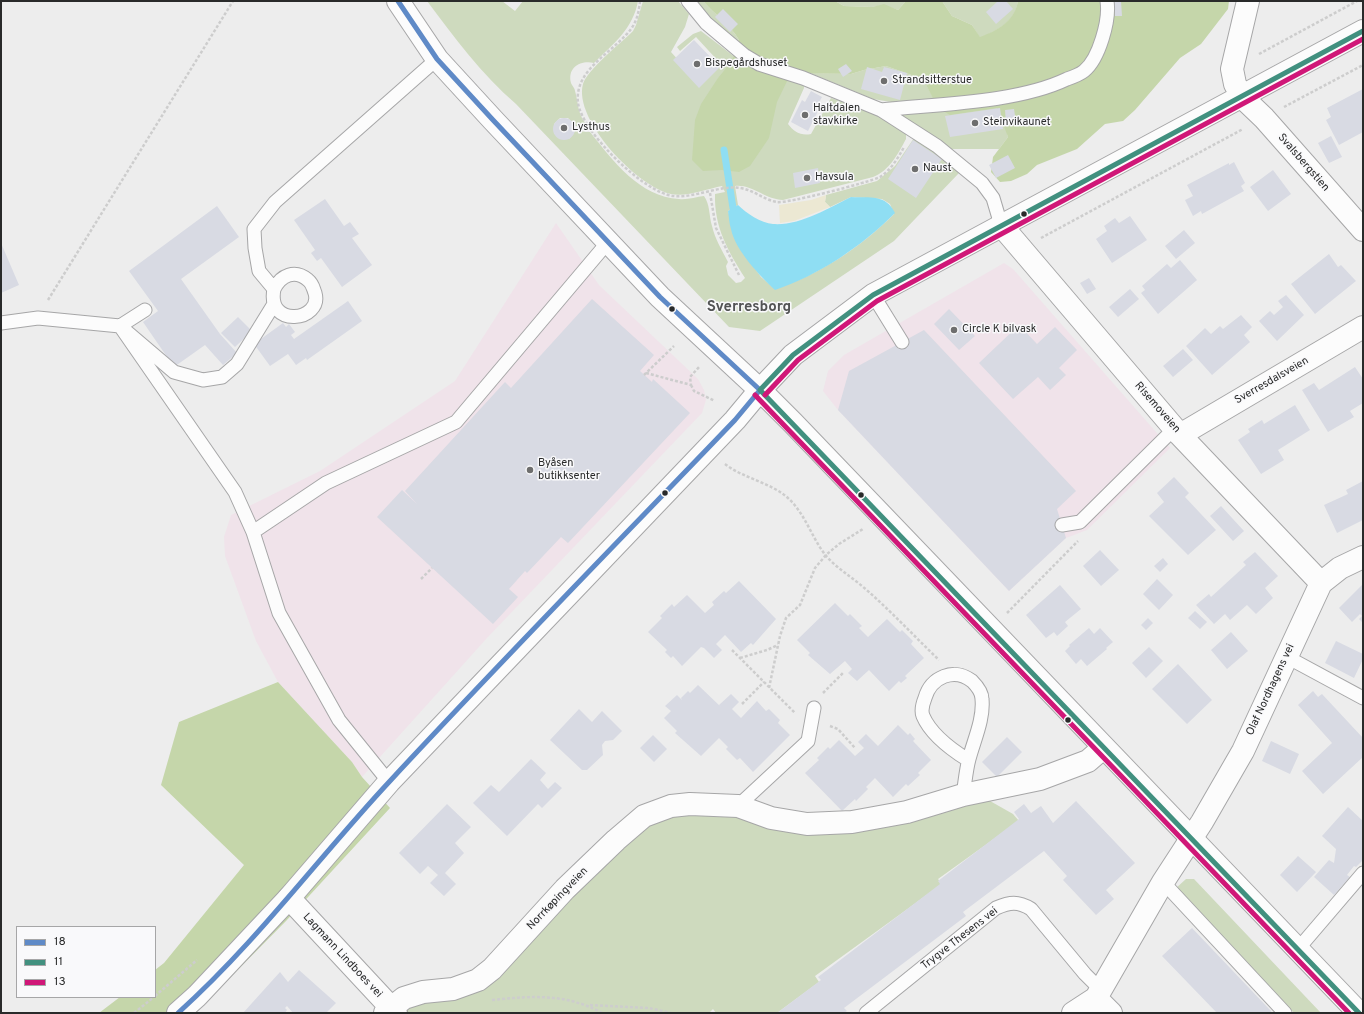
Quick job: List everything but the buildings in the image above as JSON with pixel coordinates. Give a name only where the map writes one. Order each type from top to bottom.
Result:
[{"type":"street","points":[[398,1],[437,59],[660,297],[760,390],[1359,1013]]},
{"type":"street","points":[[1232,68],[1248,1]]},
{"type":"street","points":[[178,1013],[197,996],[289,898],[389,782],[735,420],[760,390],[793,355],[873,295],[1363,31]]},
{"type":"street","name":"Svalsbergstien","points":[[1232,68],[1234,84],[1242,96],[1264,118],[1363,230]]},
{"type":"street","name":"Risemoveien","points":[[1001,225],[1177,431],[1321,583]]},
{"type":"street","name":"Sverresdalsveien","points":[[1177,431],[1363,327]]},
{"type":"street","name":"Olaf Nordhagens vei","points":[[1190,837],[1202,822],[1243,751],[1321,583],[1340,568],[1363,557]]},
{"type":"street","name":"Norrkøpingveien","points":[[390,1011],[404,998],[423,992],[453,989],[478,980],[487,973],[565,890],[616,840],[644,816],[671,806],[690,804],[738,806],[771,818],[807,824],[852,822],[907,812],[963,795],[1040,779],[1088,761],[1103,748]]},
{"type":"street","points":[[1072,1013],[1103,1000],[1163,882],[1190,837]]},
{"type":"street","name":"Lagmann Lindboes vei","points":[[289,898],[390,1011]]},
{"type":"lane","points":[[688,1],[706,23],[744,55],[759,64],[803,78],[881,110],[937,146],[982,183],[993,198],[1001,225]]},
{"type":"lane","points":[[881,110],[1005,97],[1054,86],[1083,72],[1091,64],[1098,53],[1103,34],[1107,1]]},
{"type":"lane","points":[[274,289],[259,271],[255,248],[254,229],[276,202],[437,59]]},
{"type":"lane","points":[[253,532],[326,483],[456,422],[608,242]]},
{"type":"lane","points":[[295,274],[303,276],[312,283],[316,297],[313,308],[305,315],[293,318],[284,315],[274,304],[272,296],[274,289],[277,282],[287,275],[295,274]]},
{"type":"lane","points":[[873,295],[902,342]]},
{"type":"lane","points":[[1,323],[38,318],[120,326],[174,372],[203,380],[222,377],[237,364],[274,304]]},
{"type":"lane","points":[[120,326],[145,310]]},
{"type":"lane","points":[[120,326],[236,492],[253,532],[279,613],[339,720],[389,782]]},
{"type":"lane","points":[[1062,525],[1080,522],[1177,431]]},
{"type":"lane","points":[[1287,657],[1363,698]]},
{"type":"lane","points":[[963,795],[968,760],[978,730],[982,699],[977,685],[966,677],[955,675],[944,676],[933,682],[927,690],[923,703],[923,715],[931,728],[955,752],[968,760]]},
{"type":"lane","points":[[738,806],[808,741],[814,708]]},
{"type":"lane","points":[[1298,949],[1363,873]]},
{"type":"lane","points":[[1163,882],[1286,1013]]},
{"type":"lane","name":"Trygve Thesens vei","points":[[866,1013],[996,908],[1010,902],[1021,904],[1031,909],[1085,974],[1103,1000]]},
{"type":"path","points":[[38,318],[233,1]]},
{"type":"path","points":[[640,1],[636,19],[631,29],[585,75],[578,87],[578,104],[590,128],[610,152],[635,178],[650,188],[672,196],[685,197],[710,193],[722,189],[739,188],[754,192],[778,203],[810,197],[879,177],[895,164],[914,131]]},
{"type":"path","points":[[1232,68],[1358,1]]},
{"type":"path","points":[[1022,249],[1363,65]]},
{"type":"path","points":[[710,193],[716,228],[739,275]]},
{"type":"path","points":[[674,346],[645,374],[691,385]]},
{"type":"path","points":[[699,367],[690,377],[691,385],[694,390],[715,401]]},
{"type":"path","points":[[723,463],[732,470],[771,487],[788,497],[800,510],[826,555],[836,566],[862,586],[955,675]]},
{"type":"path","points":[[769,688],[786,618],[800,605],[815,568],[826,555],[864,528]]},
{"type":"path","points":[[1005,615],[1079,541]]},
{"type":"path","points":[[422,579],[432,568]]},
{"type":"path","points":[[740,658],[767,650],[779,644]]},
{"type":"path","points":[[732,650],[798,716],[811,724],[825,724],[838,729],[855,748]]},
{"type":"path","points":[[814,708],[816,700],[844,672]]},
{"type":"path","points":[[742,704],[764,682]]},
{"type":"path","points":[[489,1000],[550,996],[588,1005],[649,1008],[671,1013]]},
{"type":"path","points":[[134,1013],[153,998]]},
{"type":"path","points":[[588,1005],[602,1013]]},
{"type":"shaded area","points":[[556,223],[599,285],[698,379],[704,390],[706,400],[702,413],[487,638],[362,777],[352,762],[278,682],[256,641],[225,556],[224,537],[231,515],[320,471],[455,381]]},
{"type":"shaded area","points":[[1004,263],[1013,269],[1170,448],[1087,530],[1066,538],[1009,591],[838,410],[823,391],[828,371],[844,355]]},
{"type":"green space","points":[[427,1],[502,1],[515,11],[523,1],[638,1],[632,20],[615,42],[594,63],[589,62],[580,64],[573,69],[571,73],[571,83],[575,90],[580,112],[586,124],[585,126],[575,126],[568,118],[560,118],[554,124],[554,133],[560,139],[569,139],[575,131],[590,132],[628,176],[652,192],[665,197],[679,199],[704,196],[715,235],[728,262],[726,266],[728,275],[736,283],[741,282],[745,278],[723,238],[715,206],[715,194],[725,192],[722,186],[677,195],[657,189],[626,166],[611,150],[598,133],[588,115],[583,99],[583,84],[597,64],[633,31],[643,1],[678,1],[689,14],[685,27],[671,52],[699,83],[720,63],[696,37],[680,51],[677,47],[693,34],[701,31],[744,64],[804,85],[788,124],[798,133],[811,134],[831,98],[873,112],[906,131],[906,139],[900,150],[884,171],[873,177],[783,200],[771,198],[747,187],[735,186],[738,205],[728,211],[739,246],[761,277],[775,289],[808,276],[839,259],[868,238],[894,214],[890,204],[882,199],[851,197],[830,207],[825,202],[826,195],[877,181],[895,166],[914,138],[954,165],[959,173],[894,241],[760,331],[729,327],[516,104],[491,80],[468,55]]},
{"type":"green space","points":[[694,1],[703,1],[727,24],[739,40],[738,44]]},
{"type":"green space","points":[[703,1],[835,1],[844,6],[872,7],[884,4],[898,10],[906,1],[942,1],[952,16],[972,25],[980,37],[999,28],[1009,20],[1018,1],[1229,1],[1228,9],[1201,44],[1180,58],[1135,110],[1123,121],[1105,124],[1077,149],[1037,165],[1027,174],[1011,181],[1000,182],[991,172],[993,157],[1008,137],[997,108],[950,115],[938,108],[923,79],[886,66],[851,74],[791,73],[777,102],[769,138],[750,166],[739,172],[722,170],[703,171],[692,160],[695,120],[701,104],[718,78],[732,61],[739,40],[727,24]]},
{"type":"green space","points":[[835,1],[906,1],[898,10],[884,5],[872,7],[844,6]]},
{"type":"green space","points":[[942,1],[1018,1],[1013,15],[1005,24],[980,38],[972,25],[952,16]]},
{"type":"green space","points":[[886,66],[923,79],[935,101],[897,103],[873,99],[810,73],[851,74]]},
{"type":"green space","points":[[1000,102],[1008,137],[999,149],[948,149],[898,114]]},
{"type":"green space","points":[[278,682],[352,762],[362,777],[390,808],[286,921],[195,1013],[99,1013],[119,998],[156,998],[156,969],[164,963],[244,865],[161,785],[179,722]]},
{"type":"green space","points":[[976,793],[1013,814],[1019,821],[938,879],[942,884],[815,976],[819,982],[777,1013],[716,1013],[713,1009],[709,1013],[395,1013],[478,980],[638,829],[690,804],[852,822]]},
{"type":"green space","points":[[1186,879],[1194,879],[1321,1013],[1294,1013],[1175,889]]},
{"type":"sand","points":[[826,195],[825,202],[830,207],[794,221],[780,223],[779,205],[811,200]]},
{"type":"water","points":[[851,197],[877,198],[887,203],[895,213],[868,237],[839,259],[808,276],[775,290],[762,278],[743,254],[733,237],[730,227],[728,211],[738,205],[759,220],[773,224],[783,224],[814,215]]},
{"type":"waterway","points":[[724,150],[733,208]]},
{"type":"transit line","name":"18","points":[[398,1],[437,59],[493,120],[660,297],[760,390]]},
{"type":"transit line","name":"11","points":[[760,390],[793,355],[873,295],[1363,31]]},
{"type":"transit line","name":"13","points":[[765,395],[798,360],[877,301],[1363,39]]},
{"type":"transit line","name":"18","points":[[178,1013],[207,986],[261,929],[390,781],[518,645],[735,420],[760,390]]},
{"type":"transit line","name":"11","points":[[760,390],[1359,1013]]},
{"type":"transit line","name":"13","points":[[755,395],[1349,1013]]},
{"type":"place","name":"Bispegårdshuset","points":[[697,64]]},
{"type":"place","name":"Strandsitterstue","points":[[884,81]]},
{"type":"place","name":"Haltdalen stavkirke","points":[[805,115]]},
{"type":"place","name":"Steinvikaunet","points":[[975,123]]},
{"type":"place","name":"Lysthus","points":[[564,128]]},
{"type":"place","name":"Naust","points":[[915,169]]},
{"type":"place","name":"Havsula","points":[[807,178]]},
{"type":"place","name":"Circle K bilvask","points":[[954,330]]},
{"type":"place","name":"Byåsen butikksenter","points":[[530,470]]},
{"type":"district","name":"Sverresborg","points":[[749,308]]}]
